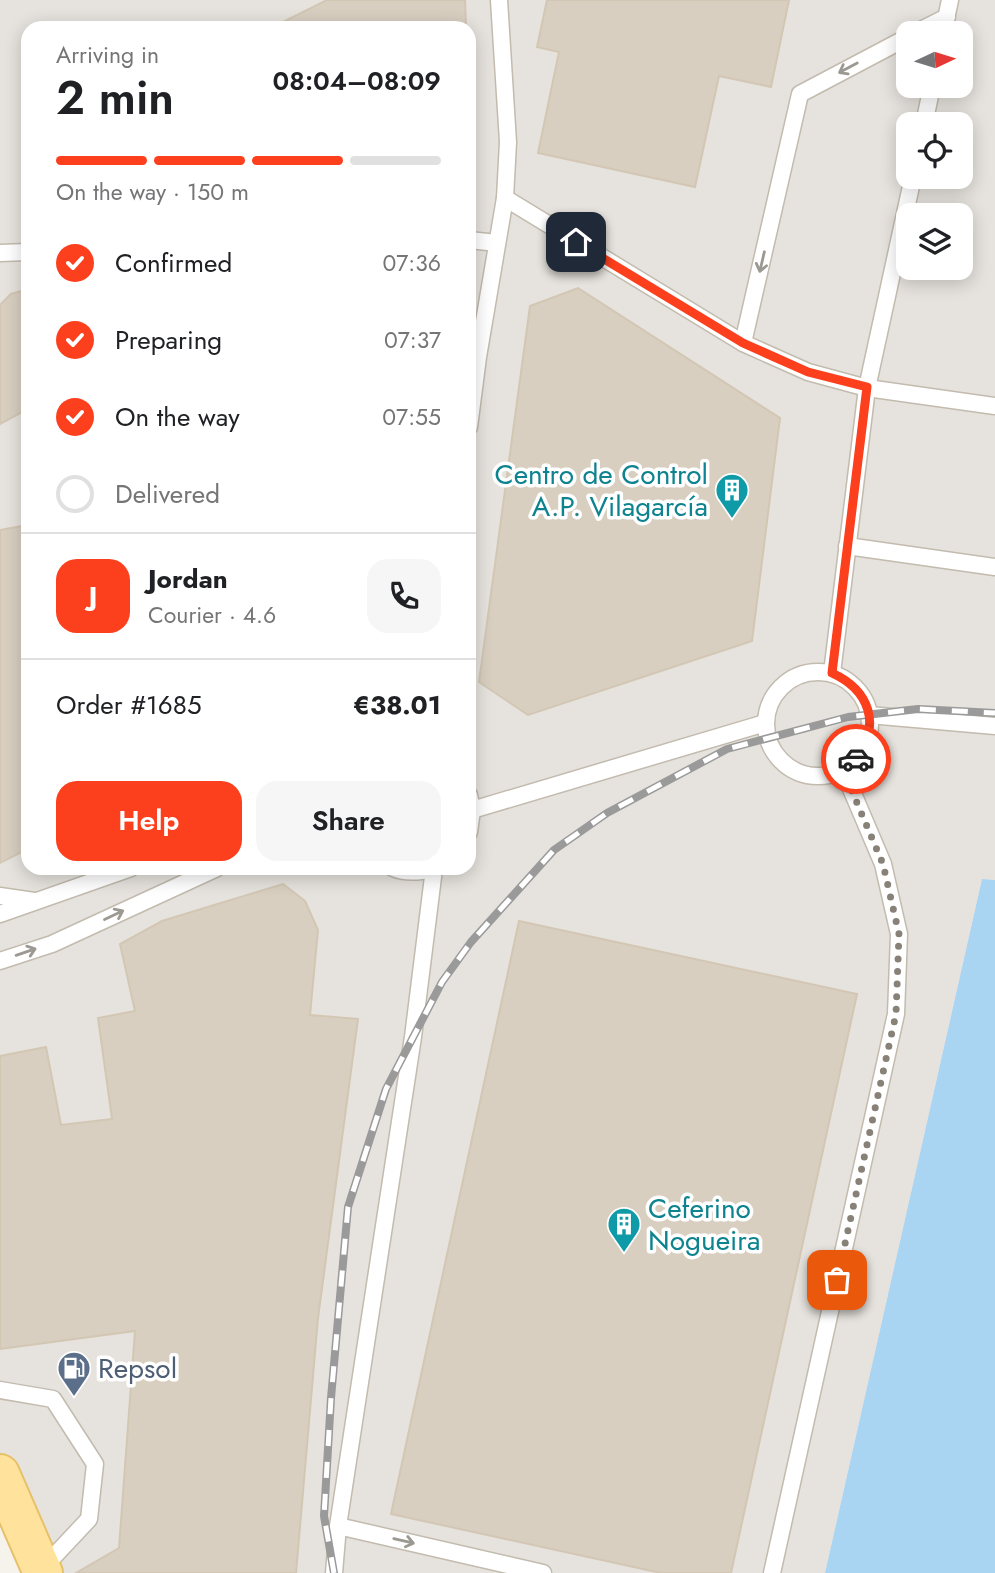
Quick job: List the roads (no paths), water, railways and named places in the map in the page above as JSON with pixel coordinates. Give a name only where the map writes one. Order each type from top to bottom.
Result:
[{"type":"main road","points":[[0,1474],[42,1571]]},
{"type":"lane","points":[[476,373],[505,198],[508,142],[499,0]]},
{"type":"lane","points":[[946,21],[950,0]]},
{"type":"lane","points":[[939,21],[947,17]]},
{"type":"lane","points":[[743,343],[800,94],[896,43]]},
{"type":"lane","points":[[832,673],[867,387],[909,189]]},
{"type":"lane","points":[[505,198],[743,343],[808,372],[867,387],[995,406]]},
{"type":"lane","points":[[476,241],[496,243]]},
{"type":"lane","points":[[0,253],[21,252]]},
{"type":"lane","points":[[847,546],[995,567]]},
{"type":"lane","points":[[816,671],[832,673],[846,680],[858,690],[869,715],[869,733],[864,748],[855,761],[843,770],[828,775],[815,776],[790,769],[780,761],[767,738],[765,723],[768,707],[775,693],[786,681],[801,674],[816,671]]},
{"type":"lane","points":[[869,715],[995,726]]},
{"type":"lane","points":[[476,802],[765,723]]},
{"type":"lane","points":[[772,1573],[896,1014],[899,934],[883,864],[843,770]]},
{"type":"lane","points":[[0,914],[112,875]]},
{"type":"lane","points":[[0,961],[52,944],[202,875]]},
{"type":"lane","points":[[334,1573],[338,1526],[413,1037],[434,875]]},
{"type":"lane","points":[[0,896],[37,902]]},
{"type":"lane","points":[[0,1390],[53,1399],[95,1464],[89,1519],[42,1571]]},
{"type":"lane","points":[[338,1526],[542,1573]]},
{"type":"water","points":[[982,879],[995,880],[995,1573],[825,1573]]},
{"type":"railway","points":[[334,1573],[324,1516],[331,1398],[348,1207],[386,1089],[442,982],[471,942],[554,850],[607,813],[727,749],[848,717],[918,709],[995,713]]},
{"type":"place","name":"Centro de Control A.P. Vilagarcía","points":[[732,520]]},
{"type":"place","name":"Ceferino Nogueira","points":[[624,1254]]},
{"type":"place","name":"Repsol","points":[[74,1398]]}]
